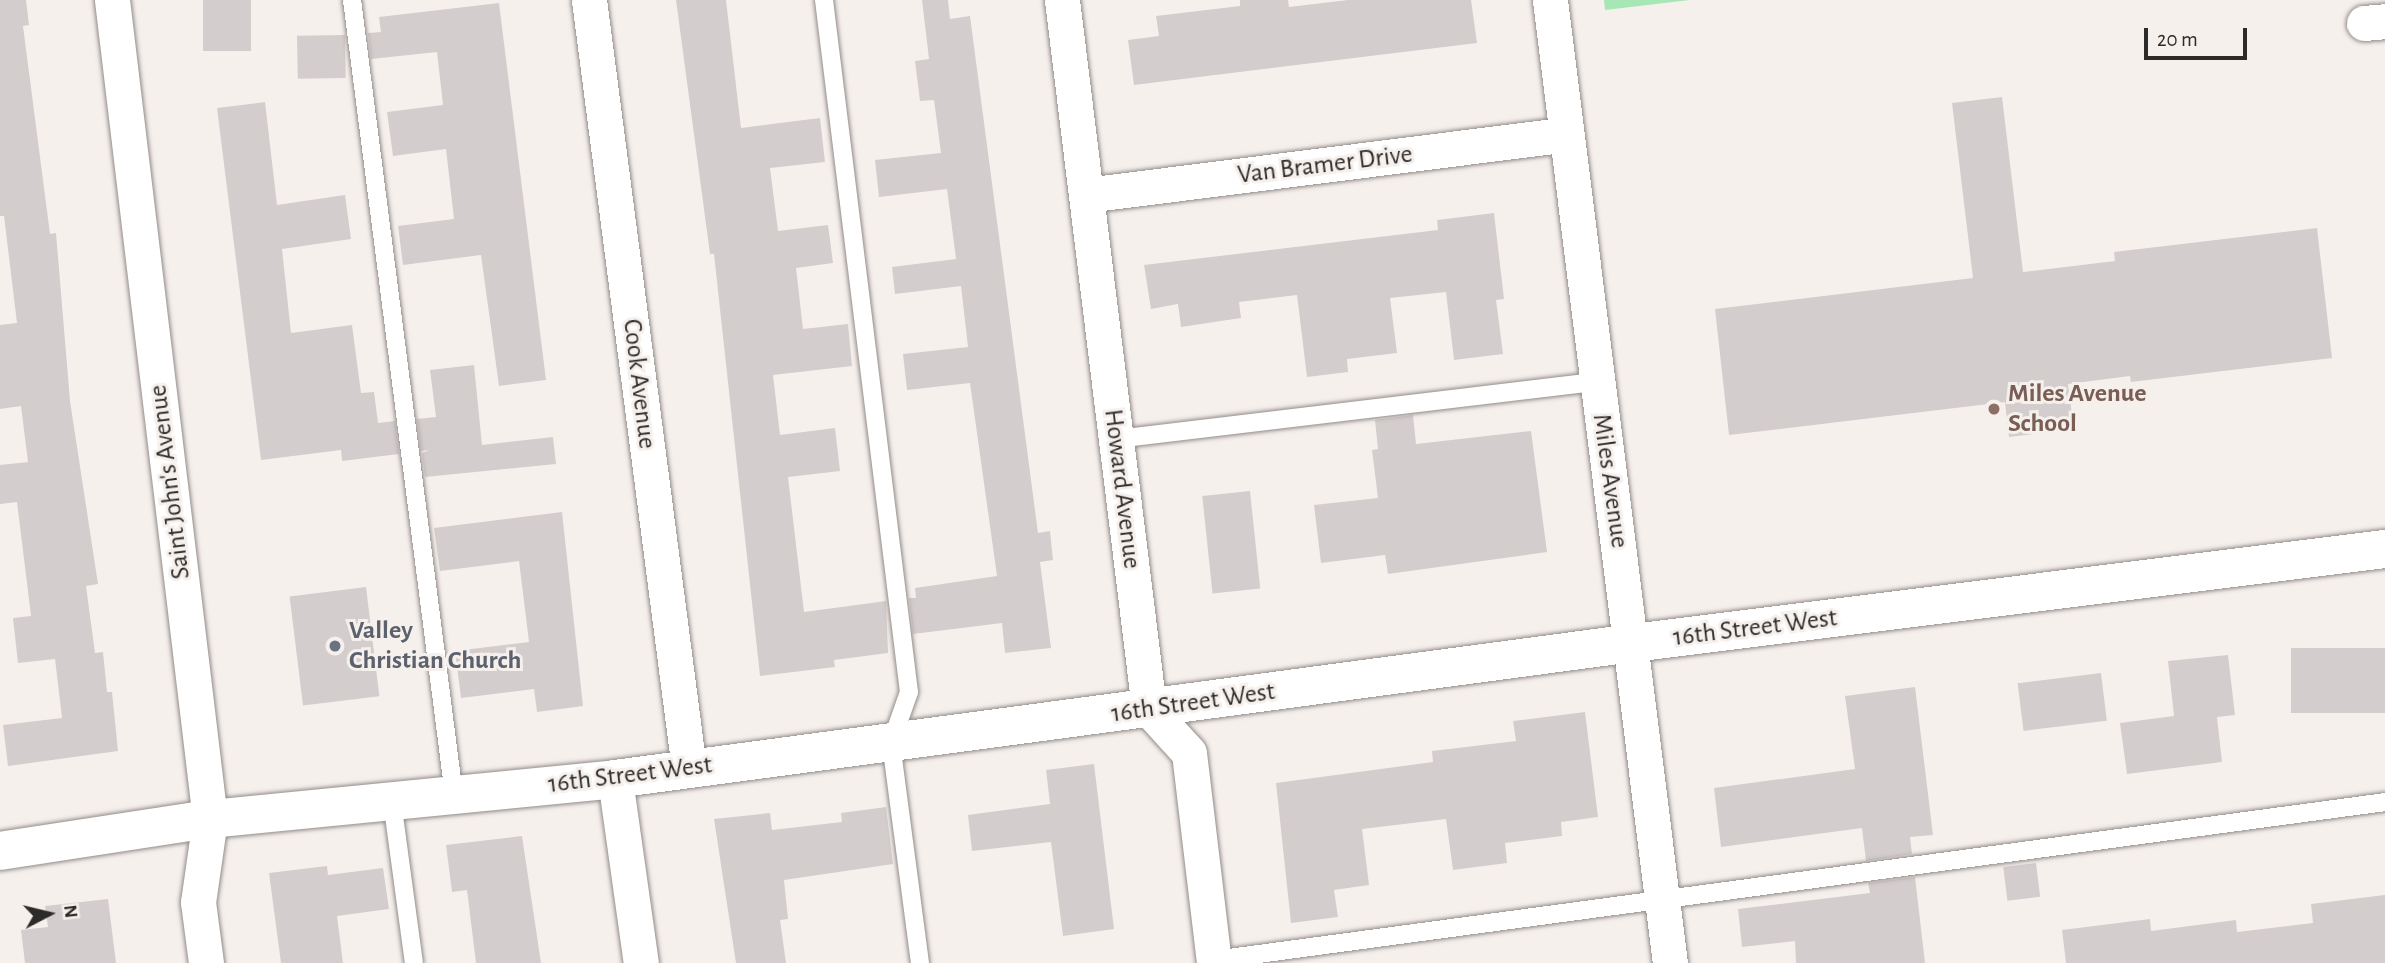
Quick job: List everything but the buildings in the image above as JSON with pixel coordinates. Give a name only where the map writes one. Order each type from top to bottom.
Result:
[{"type":"street","name":"Saint John's Avenue","points":[[112,0],[210,819],[198,902],[206,963]]},
{"type":"street","name":"Cook Avenue","points":[[589,0],[689,769]]},
{"type":"street","name":"Howard Avenue","points":[[1062,0],[1149,709]]},
{"type":"street","name":"Miles Avenue","points":[[1549,0],[1563,135],[1633,643],[1670,963]]},
{"type":"street","name":"Van Bramer Drive","points":[[1086,195],[1563,135]]},
{"type":"street","name":"16th Street West","points":[[0,851],[210,819],[615,779],[1633,643],[2385,549]]},
{"type":"street","points":[[1149,709],[1189,753],[1214,961]]},
{"type":"street","points":[[615,779],[641,963]]},
{"type":"lane","points":[[352,0],[454,795]]},
{"type":"lane","points":[[824,0],[909,692],[891,743],[920,963]]},
{"type":"lane","points":[[1116,439],[1596,382]]},
{"type":"lane","points":[[393,801],[414,963]]},
{"type":"lane","points":[[1214,961],[2385,802]]},
{"type":"green space","points":[[1604,0],[1690,0],[1605,10]]},
{"type":"place","name":"Miles Avenue School","points":[[1994,409]]},
{"type":"place","name":"Valley Christian Church","points":[[335,646]]}]
